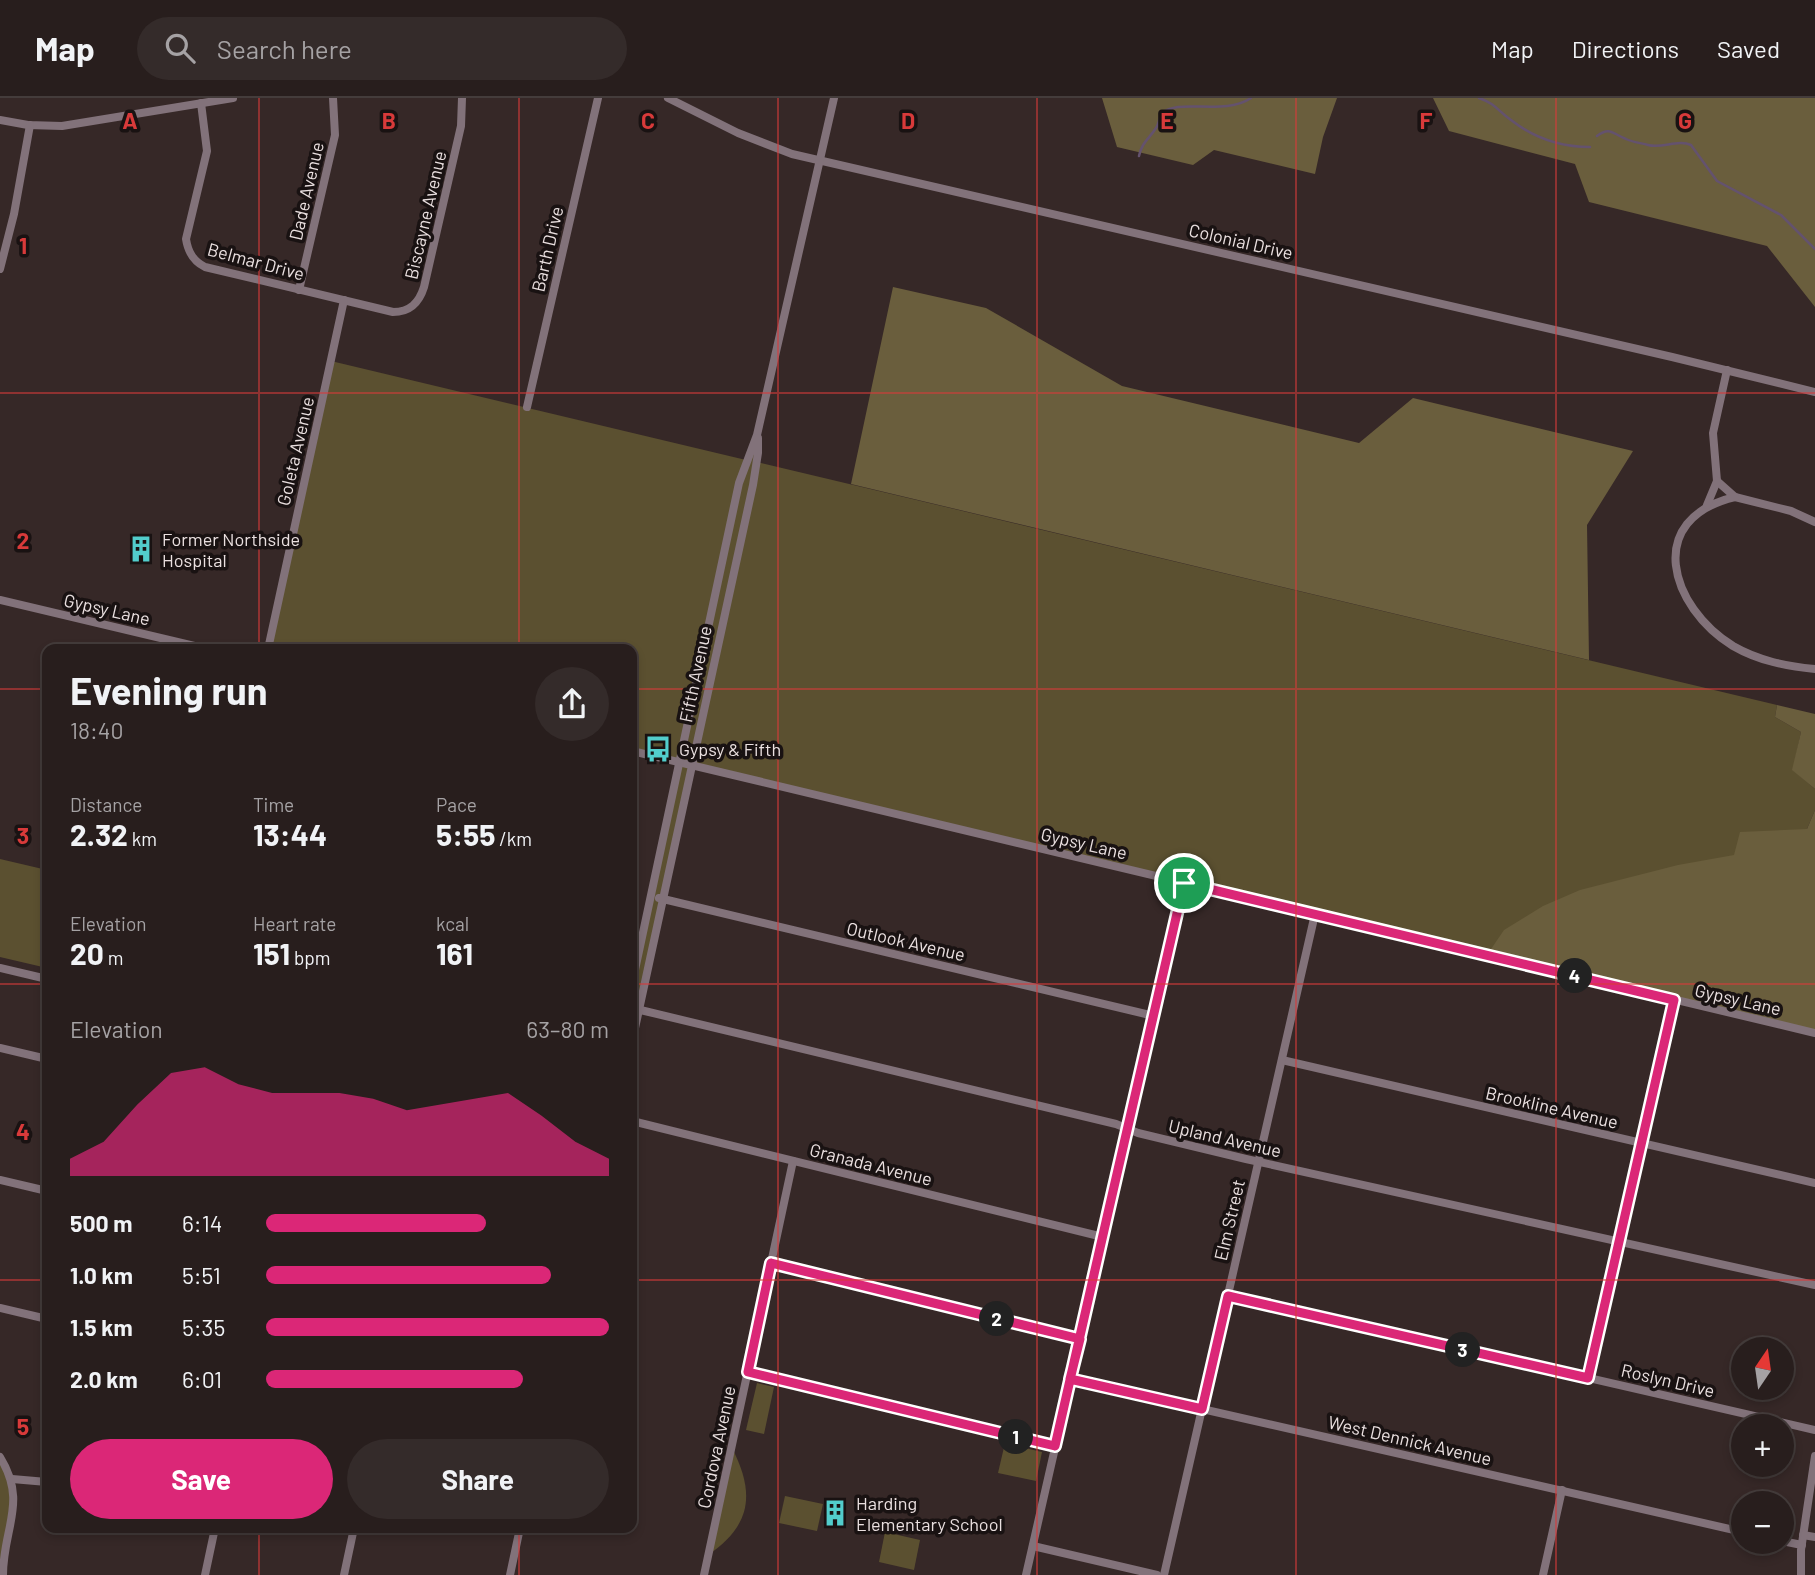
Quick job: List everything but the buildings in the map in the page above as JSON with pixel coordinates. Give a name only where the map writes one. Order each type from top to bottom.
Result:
[{"type":"street","points":[[0,120],[30,125],[78,124],[233,98]]},
{"type":"street","name":"Dade Avenue","points":[[299,290],[335,135],[333,98]]},
{"type":"street","name":"Biscayne Avenue","points":[[344,300],[393,312],[407,310],[419,300],[461,127],[462,98]]},
{"type":"street","name":"Barth Drive","points":[[527,407],[598,98]]},
{"type":"street","name":"Colonial Drive","points":[[668,98],[678,100],[738,133],[776,149],[818,160],[1815,392]]},
{"type":"street","name":"Fifth Avenue","points":[[637,961],[739,483],[758,435],[834,98]]},
{"type":"street","name":"Belmar Drive","points":[[201,103],[207,151],[187,234],[191,255],[205,267],[344,300]]},
{"type":"street","points":[[0,269],[14,214],[30,125]]},
{"type":"street","name":"Goleta Avenue","points":[[269,644],[344,300]]},
{"type":"street","points":[[1727,370],[1713,433],[1717,481],[1707,505],[1682,530],[1675,552],[1678,580],[1693,608],[1716,634],[1749,654],[1788,666],[1815,669]]},
{"type":"street","name":"Fifth Avenue","points":[[637,1001],[663,899],[753,485],[758,435]]},
{"type":"street","points":[[1717,481],[1735,497],[1791,511],[1815,522]]},
{"type":"street","points":[[1707,505],[1735,497]]},
{"type":"street","name":"Gypsy Lane","points":[[0,600],[186,644]]},
{"type":"street","name":"Gypsy Lane","points":[[637,752],[1815,1034]]},
{"type":"street","points":[[1026,1575],[1184,883]]},
{"type":"street","name":"Outlook Avenue","points":[[651,896],[1154,1016]]},
{"type":"street","name":"Elm Street","points":[[1164,1575],[1315,914]]},
{"type":"street","points":[[0,968],[42,978]]},
{"type":"street","points":[[1588,1378],[1674,1000]]},
{"type":"street","name":"Upland Avenue","points":[[637,1009],[1103,1120],[1138,1133],[1258,1162],[1815,1285]]},
{"type":"street","points":[[0,1048],[42,1058]]},
{"type":"street","name":"Brookline Avenue","points":[[1282,1060],[1815,1183]]},
{"type":"street","name":"Granada Avenue","points":[[637,1122],[1103,1237]]},
{"type":"street","name":"Cordova Avenue","points":[[704,1575],[793,1161]]},
{"type":"street","points":[[0,1180],[42,1190]]},
{"type":"street","points":[[771,1263],[1080,1339]]},
{"type":"street","name":"Roslyn Drive","points":[[1228,1296],[1815,1430]]},
{"type":"street","points":[[0,1308],[42,1318]]},
{"type":"street","points":[[748,1372],[1055,1446]]},
{"type":"street","name":"West Dennick Avenue","points":[[1070,1379],[1731,1529]]},
{"type":"street","points":[[1801,1575],[1803,1535],[1815,1456]]},
{"type":"street","points":[[0,1457],[12,1479],[15,1500],[5,1548],[3,1575]]},
{"type":"street","points":[[12,1479],[42,1482]]},
{"type":"street","points":[[1543,1575],[1562,1490]]},
{"type":"street","points":[[205,1575],[214,1533]]},
{"type":"street","points":[[344,1575],[353,1533]]},
{"type":"street","points":[[510,1575],[519,1533]]},
{"type":"street","points":[[1803,1535],[1815,1537]]},
{"type":"street","points":[[1794,1543],[1802,1545]]},
{"type":"street","points":[[1032,1546],[1157,1575]]},
{"type":"shaded area","points":[[1102,98],[1337,98],[1323,137],[1315,174],[1214,150],[1193,165],[1117,147]]},
{"type":"shaded area","points":[[1433,98],[1815,98],[1815,307],[1767,246],[1589,202],[1575,164],[1449,131]]},
{"type":"shaded area","points":[[893,287],[986,308],[1122,386],[1359,443],[1413,398],[1633,451],[1587,525],[1589,660],[851,484]]},
{"type":"shaded area","points":[[331,361],[746,460],[757,435],[757,462],[1777,705],[1775,717],[1801,732],[1793,770],[1815,789],[1815,810],[1807,829],[1815,971],[1815,1033],[692,765],[637,1019],[637,960],[678,763],[637,752],[637,644],[269,644]]},
{"type":"shaded area","points":[[1777,705],[1815,714],[1815,789],[1792,770],[1801,732],[1775,717]]},
{"type":"shaded area","points":[[1815,810],[1815,1033],[1487,955],[1504,930],[1543,906],[1580,890],[1678,865],[1734,855],[1740,832],[1807,829]]},
{"type":"shaded area","points":[[0,859],[42,869],[42,967],[0,957]]},
{"type":"shaded area","points":[[757,1383],[774,1387],[764,1434],[746,1430]]},
{"type":"shaded area","points":[[1005,1443],[1042,1452],[1036,1481],[998,1473]]},
{"type":"shaded area","points":[[732,1448],[744,1479],[745,1507],[734,1532],[708,1555]]},
{"type":"shaded area","points":[[0,1457],[15,1495],[0,1575]]},
{"type":"shaded area","points":[[785,1496],[823,1504],[817,1531],[779,1523]]},
{"type":"shaded area","points":[[885,1532],[920,1540],[914,1570],[879,1562]]},
{"type":"waterway","points":[[1139,156],[1162,113],[1179,107],[1229,106],[1251,98]]},
{"type":"waterway","points":[[1479,98],[1538,136],[1558,143],[1590,147]]},
{"type":"waterway","points":[[1597,136],[1608,131],[1631,141],[1653,146],[1681,143],[1691,145],[1717,181],[1781,215],[1815,249]]},
{"type":"place","name":"Former Northside Hospital","points":[[141,549]]},
{"type":"place","name":"Gypsy & Fifth","points":[[658,749]]},
{"type":"place","name":"Harding Elementary School","points":[[835,1513]]},
{"type":"route","points":[[1184,883],[1130,1121],[1080,1339],[1070,1379],[1055,1446],[748,1372],[771,1263],[1080,1339],[1078,1346],[1070,1379],[1202,1409],[1228,1296],[1588,1378],[1674,1000],[1184,883]]}]
